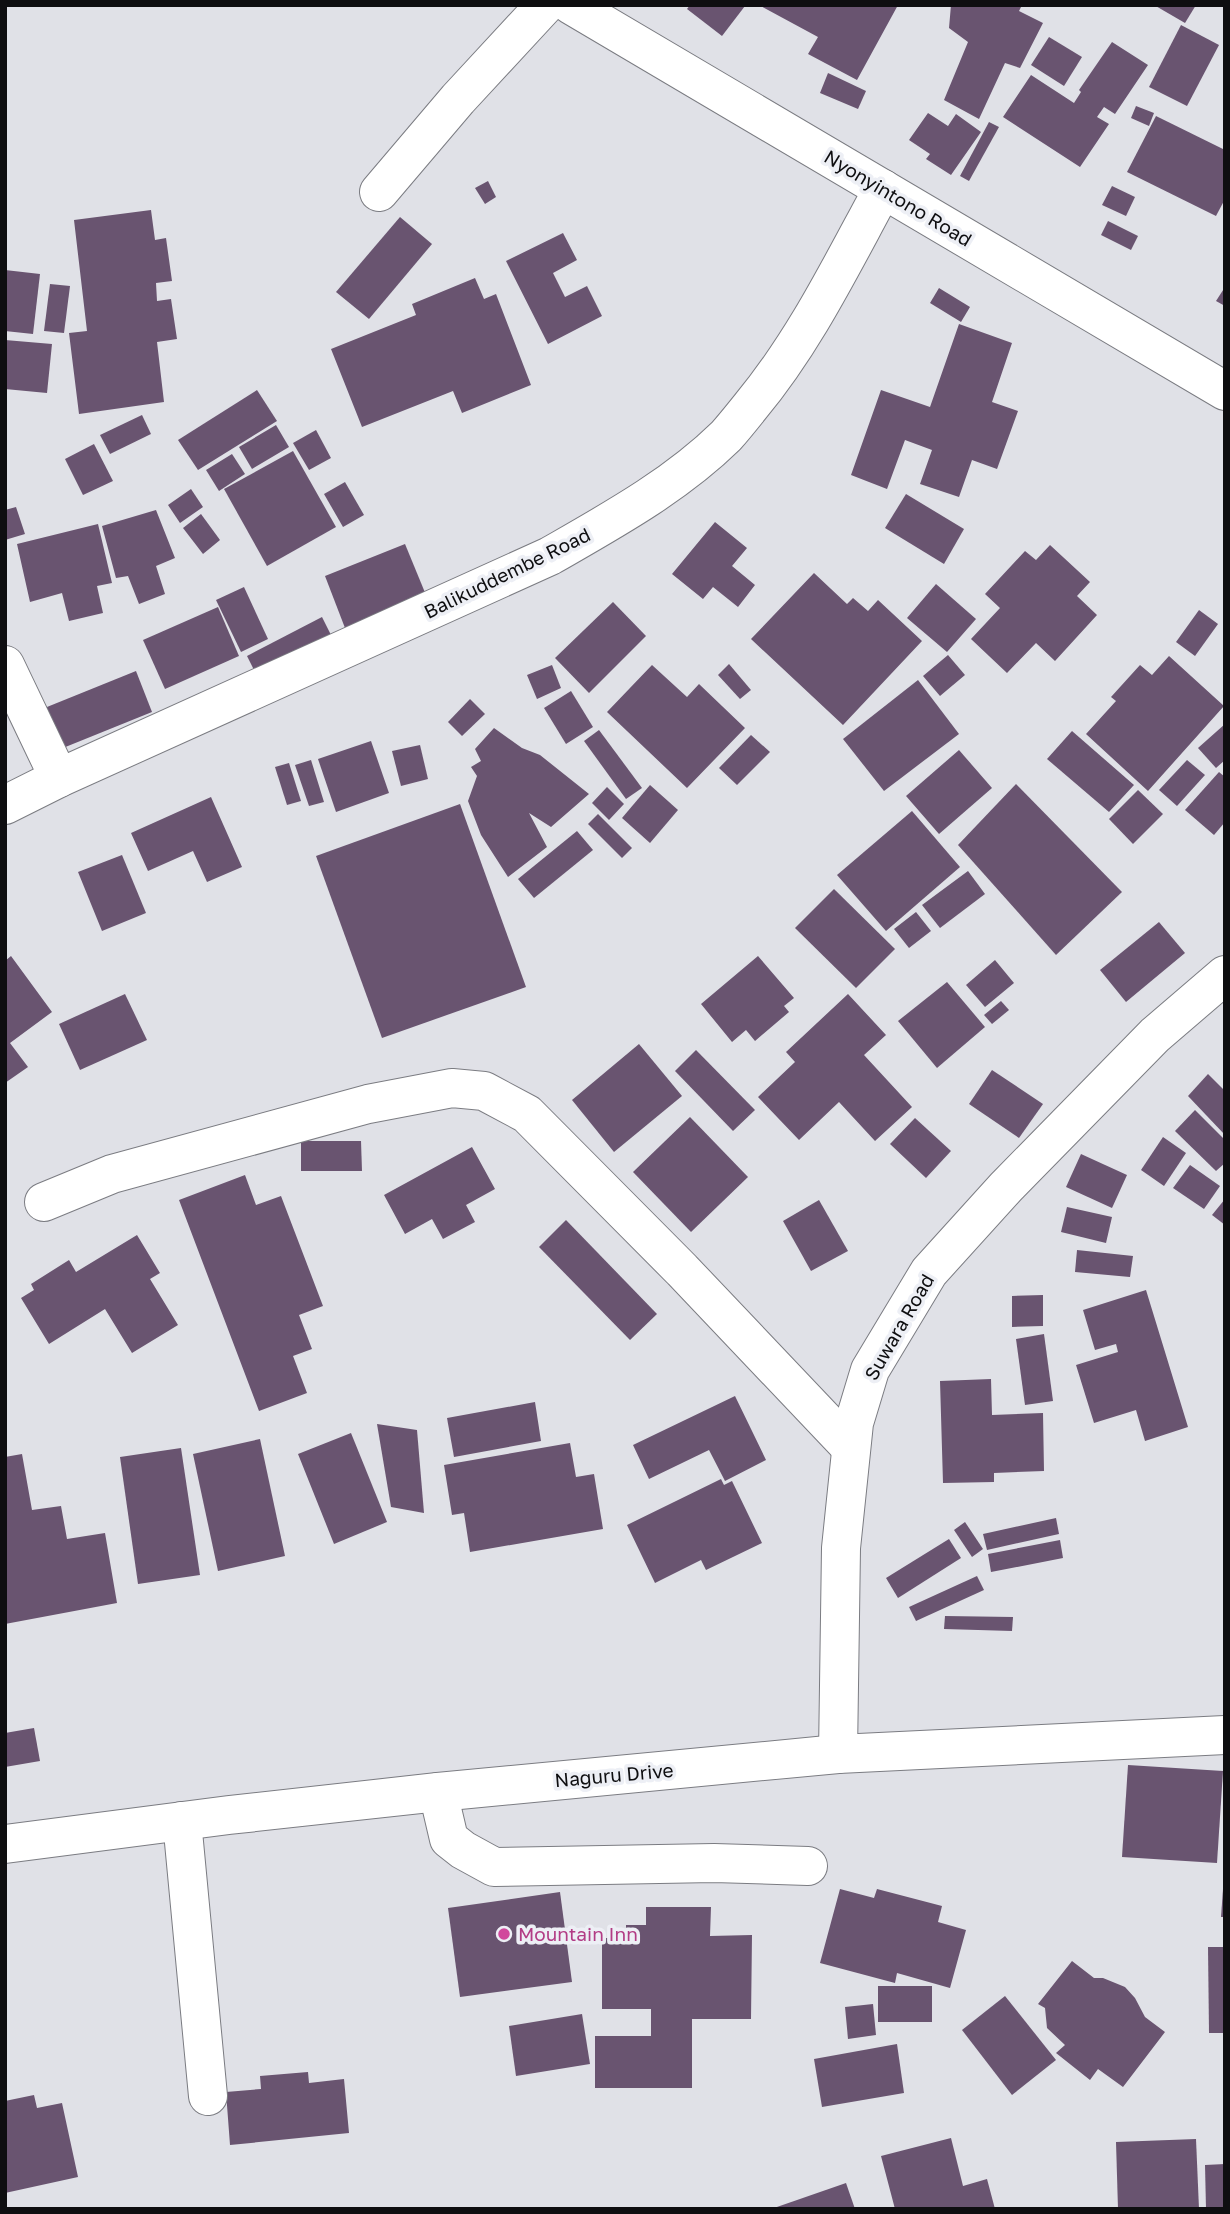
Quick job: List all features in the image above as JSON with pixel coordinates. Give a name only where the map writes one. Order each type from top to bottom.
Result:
[{"type":"street","name":"Nyonyintono Road","points":[[568,6],[1225,391]]},
{"type":"street","points":[[379,192],[458,99],[568,6]]},
{"type":"street","name":"Balikuddembe Road","points":[[5,805],[58,778],[550,556],[616,518],[669,483],[726,436],[773,379],[816,313],[883,189]]},
{"type":"street","points":[[5,665],[58,778]]},
{"type":"street","name":"Suwara Road","points":[[838,1754],[841,1548],[854,1423],[870,1370],[929,1272],[1006,1187],[1155,1035],[1225,975]]},
{"type":"street","points":[[44,1202],[112,1174],[368,1104],[452,1088],[484,1091],[527,1114],[851,1448]]},
{"type":"street","name":"Naguru Drive","points":[[5,1844],[438,1792],[838,1754],[1225,1735]]},
{"type":"street","points":[[438,1792],[449,1839],[494,1867],[714,1863],[808,1866]]},
{"type":"street","points":[[182,1821],[208,2096]]},
{"type":"building","points":[[690,5],[745,6],[722,36],[687,9]]},
{"type":"building","points":[[759,5],[898,5],[857,80],[808,54],[818,37]]},
{"type":"building","points":[[951,5],[1022,5],[1019,11],[1043,23],[1020,68],[1005,63],[979,119],[944,100],[968,42],[949,28]]},
{"type":"building","points":[[1154,5],[1196,5],[1185,23]]},
{"type":"building","points":[[1181,25],[1219,45],[1187,106],[1149,87]]},
{"type":"building","points":[[1049,37],[1082,57],[1064,86],[1031,65]]},
{"type":"building","points":[[1112,42],[1148,65],[1115,114],[1104,107],[1097,117],[1109,124],[1080,167],[1003,117],[1031,75],[1074,103],[1081,92],[1079,90]]},
{"type":"building","points":[[828,73],[866,91],[858,109],[820,93]]},
{"type":"building","points":[[1136,106],[1154,113],[1149,126],[1131,118]]},
{"type":"building","points":[[928,113],[948,126],[956,114],[981,132],[951,175],[926,159],[930,154],[909,140]]},
{"type":"building","points":[[1156,116],[1225,150],[1225,199],[1216,216],[1127,172]]},
{"type":"building","points":[[989,122],[999,127],[969,181],[960,176]]},
{"type":"building","points":[[488,181],[496,197],[485,204],[475,188]]},
{"type":"building","points":[[1112,186],[1135,197],[1126,216],[1102,205]]},
{"type":"building","points":[[151,210],[155,240],[166,238],[172,281],[156,283],[157,301],[171,299],[177,339],[157,342],[164,402],[79,414],[69,333],[87,331],[74,220]]},
{"type":"building","points":[[400,217],[432,244],[369,319],[336,292]]},
{"type":"building","points":[[1108,221],[1138,236],[1131,250],[1101,235]]},
{"type":"building","points":[[563,233],[577,260],[553,273],[565,297],[587,286],[602,316],[548,344],[506,261]]},
{"type":"building","points":[[5,270],[40,274],[33,334],[5,331]]},
{"type":"building","points":[[475,278],[484,299],[496,294],[531,385],[462,413],[453,391],[362,427],[331,349],[416,315],[412,304]]},
{"type":"building","points":[[50,284],[70,286],[64,333],[44,331]]},
{"type":"building","points":[[1225,287],[1225,306],[1216,301]]},
{"type":"building","points":[[939,288],[970,307],[961,322],[930,303]]},
{"type":"building","points":[[959,324],[1012,343],[992,402],[1018,411],[997,469],[972,460],[959,497],[920,484],[932,450],[905,440],[887,489],[851,475],[881,390],[930,407]]},
{"type":"building","points":[[5,340],[52,344],[47,393],[5,389]]},
{"type":"building","points":[[257,390],[277,421],[198,470],[178,440]]},
{"type":"building","points":[[142,415],[151,434],[110,454],[100,435]]},
{"type":"building","points":[[276,425],[289,447],[252,469],[239,447]]},
{"type":"building","points":[[316,430],[331,458],[309,470],[293,443]]},
{"type":"building","points":[[94,444],[113,481],[83,495],[65,459]]},
{"type":"building","points":[[293,451],[336,527],[267,566],[224,489]]},
{"type":"building","points":[[232,454],[245,474],[219,491],[206,470]]},
{"type":"building","points":[[345,482],[364,515],[343,527],[324,494]]},
{"type":"building","points":[[191,489],[203,507],[180,523],[168,505]]},
{"type":"building","points":[[906,494],[964,529],[944,564],[885,528]]},
{"type":"building","points":[[16,507],[25,534],[5,540],[5,510]]},
{"type":"building","points":[[156,510],[175,558],[156,566],[165,594],[139,604],[128,576],[116,578],[102,526]]},
{"type":"building","points":[[201,514],[220,540],[203,554],[183,528]]},
{"type":"building","points":[[715,522],[747,548],[732,566],[755,585],[738,607],[713,587],[703,599],[672,574]]},
{"type":"building","points":[[98,524],[112,583],[97,586],[103,613],[69,621],[62,593],[30,602],[17,544]]},
{"type":"building","points":[[405,544],[426,595],[345,628],[325,576]]},
{"type":"building","points":[[1050,545],[1090,582],[1077,596],[1097,615],[1055,661],[1036,643],[1007,673],[971,639],[1000,608],[985,594],[1025,551],[1036,560]]},
{"type":"building","points":[[814,573],[847,604],[853,598],[868,611],[878,600],[922,641],[843,725],[751,639]]},
{"type":"building","points":[[936,584],[976,619],[947,652],[907,618]]},
{"type":"building","points":[[244,587],[268,639],[241,652],[216,600]]},
{"type":"building","points":[[613,602],[646,636],[589,693],[555,658]]},
{"type":"building","points":[[218,607],[239,656],[165,689],[143,640]]},
{"type":"building","points":[[1199,610],[1218,624],[1195,656],[1176,642]]},
{"type":"building","points":[[322,617],[334,641],[259,680],[247,656]]},
{"type":"building","points":[[948,655],[965,675],[940,696],[923,676]]},
{"type":"building","points":[[1169,656],[1224,706],[1148,791],[1086,734],[1116,701],[1111,697],[1140,665],[1152,675]]},
{"type":"building","points":[[729,664],[751,690],[740,699],[718,675]]},
{"type":"building","points":[[552,665],[561,688],[537,699],[527,675]]},
{"type":"building","points":[[652,665],[687,697],[699,684],[745,728],[687,788],[607,712]]},
{"type":"building","points":[[136,671],[152,712],[58,750],[42,709]]},
{"type":"building","points":[[918,680],[959,734],[884,791],[843,739]]},
{"type":"building","points":[[571,691],[593,727],[566,744],[544,708]]},
{"type":"building","points":[[470,699],[485,714],[462,736],[448,722]]},
{"type":"building","points":[[1225,724],[1225,760],[1216,768],[1198,748]]},
{"type":"building","points":[[494,728],[522,748],[540,755],[589,794],[551,827],[529,813],[547,847],[508,877],[481,835],[468,801],[477,776],[471,767],[481,761],[475,749]]},
{"type":"building","points":[[599,730],[642,788],[626,799],[584,741]]},
{"type":"building","points":[[1072,731],[1134,785],[1109,812],[1047,759]]},
{"type":"building","points":[[751,735],[770,752],[737,785],[719,768]]},
{"type":"building","points":[[371,741],[389,793],[336,812],[318,759]]},
{"type":"building","points":[[420,745],[428,779],[401,786],[392,751]]},
{"type":"building","points":[[959,750],[992,788],[939,834],[906,796]]},
{"type":"building","points":[[311,760],[324,802],[309,806],[295,765]]},
{"type":"building","points":[[1187,760],[1205,775],[1177,806],[1159,790]]},
{"type":"building","points":[[289,763],[301,801],[287,805],[275,767]]},
{"type":"building","points":[[1219,772],[1225,777],[1225,822],[1214,835],[1185,810]]},
{"type":"building","points":[[1016,784],[1122,892],[1056,955],[958,845]]},
{"type":"building","points":[[650,785],[678,810],[650,843],[622,818]]},
{"type":"building","points":[[607,787],[624,804],[609,820],[592,803]]},
{"type":"building","points":[[1138,790],[1163,814],[1133,844],[1109,819]]},
{"type":"building","points":[[211,797],[242,867],[207,882],[193,851],[148,871],[131,833]]},
{"type":"building","points":[[460,804],[526,987],[382,1038],[316,856]]},
{"type":"building","points":[[912,811],[960,867],[886,931],[837,875]]},
{"type":"building","points":[[598,814],[632,848],[622,858],[588,824]]},
{"type":"building","points":[[577,831],[593,850],[534,898],[518,879]]},
{"type":"building","points":[[122,855],[146,913],[102,931],[78,872]]},
{"type":"building","points":[[968,871],[985,894],[940,928],[922,905]]},
{"type":"building","points":[[834,889],[895,949],[856,988],[795,928]]},
{"type":"building","points":[[916,912],[931,931],[909,948],[894,929]]},
{"type":"building","points":[[1159,922],[1185,953],[1126,1002],[1100,970]]},
{"type":"building","points":[[11,956],[52,1012],[10,1043],[28,1067],[5,1083],[5,961]]},
{"type":"building","points":[[758,956],[794,998],[784,1006],[789,1012],[755,1041],[746,1030],[732,1042],[701,1004]]},
{"type":"building","points":[[995,960],[1014,983],[985,1007],[966,985]]},
{"type":"building","points":[[947,982],[985,1027],[937,1068],[898,1021]]},
{"type":"building","points":[[125,994],[147,1040],[80,1070],[59,1024]]},
{"type":"building","points":[[848,994],[886,1035],[864,1055],[912,1107],[875,1141],[839,1102],[799,1140],[758,1097],[795,1062],[786,1052]]},
{"type":"building","points":[[1001,1001],[1009,1010],[992,1024],[984,1015]]},
{"type":"building","points":[[639,1044],[682,1096],[614,1152],[572,1100]]},
{"type":"building","points":[[696,1050],[755,1110],[733,1131],[675,1071]]},
{"type":"building","points":[[992,1070],[1043,1104],[1019,1138],[969,1104]]},
{"type":"building","points":[[1208,1074],[1225,1091],[1225,1135],[1188,1096]]},
{"type":"building","points":[[1195,1110],[1225,1140],[1225,1163],[1216,1171],[1175,1131]]},
{"type":"building","points":[[690,1117],[748,1177],[691,1232],[633,1172]]},
{"type":"building","points":[[915,1118],[951,1151],[926,1178],[890,1144]]},
{"type":"building","points":[[1163,1137],[1186,1153],[1164,1186],[1141,1170]]},
{"type":"building","points":[[301,1141],[361,1141],[362,1171],[301,1171]]},
{"type":"building","points":[[472,1147],[495,1189],[466,1205],[475,1222],[443,1239],[432,1219],[405,1234],[384,1195]]},
{"type":"building","points":[[1081,1154],[1127,1175],[1112,1208],[1066,1187]]},
{"type":"building","points":[[1190,1165],[1220,1186],[1204,1209],[1173,1188]]},
{"type":"building","points":[[245,1175],[256,1205],[281,1196],[323,1306],[299,1315],[312,1349],[293,1356],[307,1393],[259,1411],[179,1200]]},
{"type":"building","points":[[1225,1199],[1225,1225],[1212,1215]]},
{"type":"building","points":[[819,1200],[848,1251],[811,1271],[783,1221]]},
{"type":"building","points":[[1067,1207],[1112,1217],[1106,1243],[1061,1232]]},
{"type":"building","points":[[566,1220],[657,1314],[630,1340],[539,1247]]},
{"type":"building","points":[[137,1235],[160,1273],[150,1279],[178,1325],[132,1353],[105,1309],[49,1344],[21,1298],[34,1290],[31,1284],[69,1260],[76,1272]]},
{"type":"building","points":[[1077,1250],[1133,1256],[1130,1277],[1075,1272]]},
{"type":"building","points":[[1146,1290],[1188,1427],[1145,1441],[1136,1410],[1094,1423],[1076,1365],[1118,1352],[1116,1344],[1095,1350],[1083,1310]]},
{"type":"building","points":[[1043,1295],[1043,1326],[1012,1327],[1012,1296]]},
{"type":"building","points":[[1044,1334],[1053,1401],[1025,1405],[1016,1339]]},
{"type":"building","points":[[991,1379],[992,1415],[1043,1413],[1044,1471],[994,1473],[994,1482],[943,1483],[940,1381]]},
{"type":"building","points":[[735,1396],[766,1460],[725,1481],[709,1450],[649,1479],[633,1445]]},
{"type":"building","points":[[535,1402],[541,1441],[454,1457],[447,1418]]},
{"type":"building","points":[[377,1424],[417,1430],[424,1513],[391,1507]]},
{"type":"building","points":[[351,1433],[387,1522],[334,1544],[298,1454]]},
{"type":"building","points":[[260,1439],[285,1556],[218,1571],[193,1454]]},
{"type":"building","points":[[570,1443],[576,1477],[594,1474],[603,1529],[470,1552],[464,1513],[452,1515],[444,1465]]},
{"type":"building","points":[[181,1448],[200,1575],[138,1584],[120,1457]]},
{"type":"building","points":[[22,1454],[32,1510],[61,1506],[67,1539],[105,1533],[117,1603],[5,1624],[5,1457]]},
{"type":"building","points":[[721,1479],[724,1485],[732,1481],[762,1543],[706,1570],[701,1560],[655,1583],[627,1525]]},
{"type":"building","points":[[1056,1518],[1059,1534],[987,1550],[983,1534]]},
{"type":"building","points":[[965,1522],[983,1549],[972,1557],[954,1530]]},
{"type":"building","points":[[949,1539],[961,1558],[898,1598],[886,1578]]},
{"type":"building","points":[[1060,1540],[1063,1558],[991,1572],[988,1554]]},
{"type":"building","points":[[977,1576],[984,1590],[916,1621],[909,1607]]},
{"type":"building","points":[[945,1616],[1013,1617],[1012,1631],[944,1629]]},
{"type":"building","points":[[34,1728],[40,1761],[5,1767],[5,1733]]},
{"type":"building","points":[[1128,1765],[1223,1771],[1217,1863],[1122,1857]]},
{"type":"building","points":[[840,1889],[874,1898],[877,1889],[942,1906],[938,1922],[966,1930],[950,1988],[897,1973],[895,1983],[820,1963]]},
{"type":"building","points":[[1223,1889],[1225,1917],[1221,1917]]},
{"type":"building","points":[[560,1892],[572,1982],[460,1997],[448,1908]]},
{"type":"building","points":[[646,1907],[711,1907],[710,1936],[752,1935],[751,2019],[692,2019],[692,2088],[595,2088],[595,2036],[651,2036],[651,2009],[602,2009],[602,1938],[626,1938],[626,1925],[646,1925]]},
{"type":"building","points":[[1208,1947],[1225,1947],[1225,2033],[1209,2033]]},
{"type":"building","points":[[1072,1961],[1094,1978],[1103,1978],[1125,1987],[1135,1998],[1145,2017],[1165,2032],[1123,2087],[1098,2069],[1090,2080],[1056,2053],[1065,2045],[1047,2028],[1045,2008],[1038,2004]]},
{"type":"building","points":[[878,1986],[932,1986],[932,2022],[878,2022]]},
{"type":"building","points":[[1005,1996],[1056,2060],[1012,2095],[962,2030]]},
{"type":"building","points":[[873,2004],[876,2035],[848,2039],[845,2007]]},
{"type":"building","points":[[582,2014],[590,2064],[516,2076],[509,2026]]},
{"type":"building","points":[[897,2044],[904,2093],[822,2107],[814,2059]]},
{"type":"building","points":[[308,2072],[309,2083],[344,2079],[349,2133],[230,2145],[226,2092],[261,2089],[260,2076]]},
{"type":"building","points":[[34,2095],[37,2108],[62,2103],[78,2177],[5,2193],[5,2101]]},
{"type":"building","points":[[951,2138],[963,2186],[987,2179],[995,2209],[895,2209],[881,2156]]},
{"type":"building","points":[[1196,2139],[1199,2209],[1118,2209],[1116,2142]]},
{"type":"building","points":[[1225,2164],[1225,2209],[1206,2209],[1205,2165]]},
{"type":"building","points":[[846,2183],[855,2209],[774,2208]]},
{"type":"place","name":"Mountain Inn","points":[[504,1934]]}]
